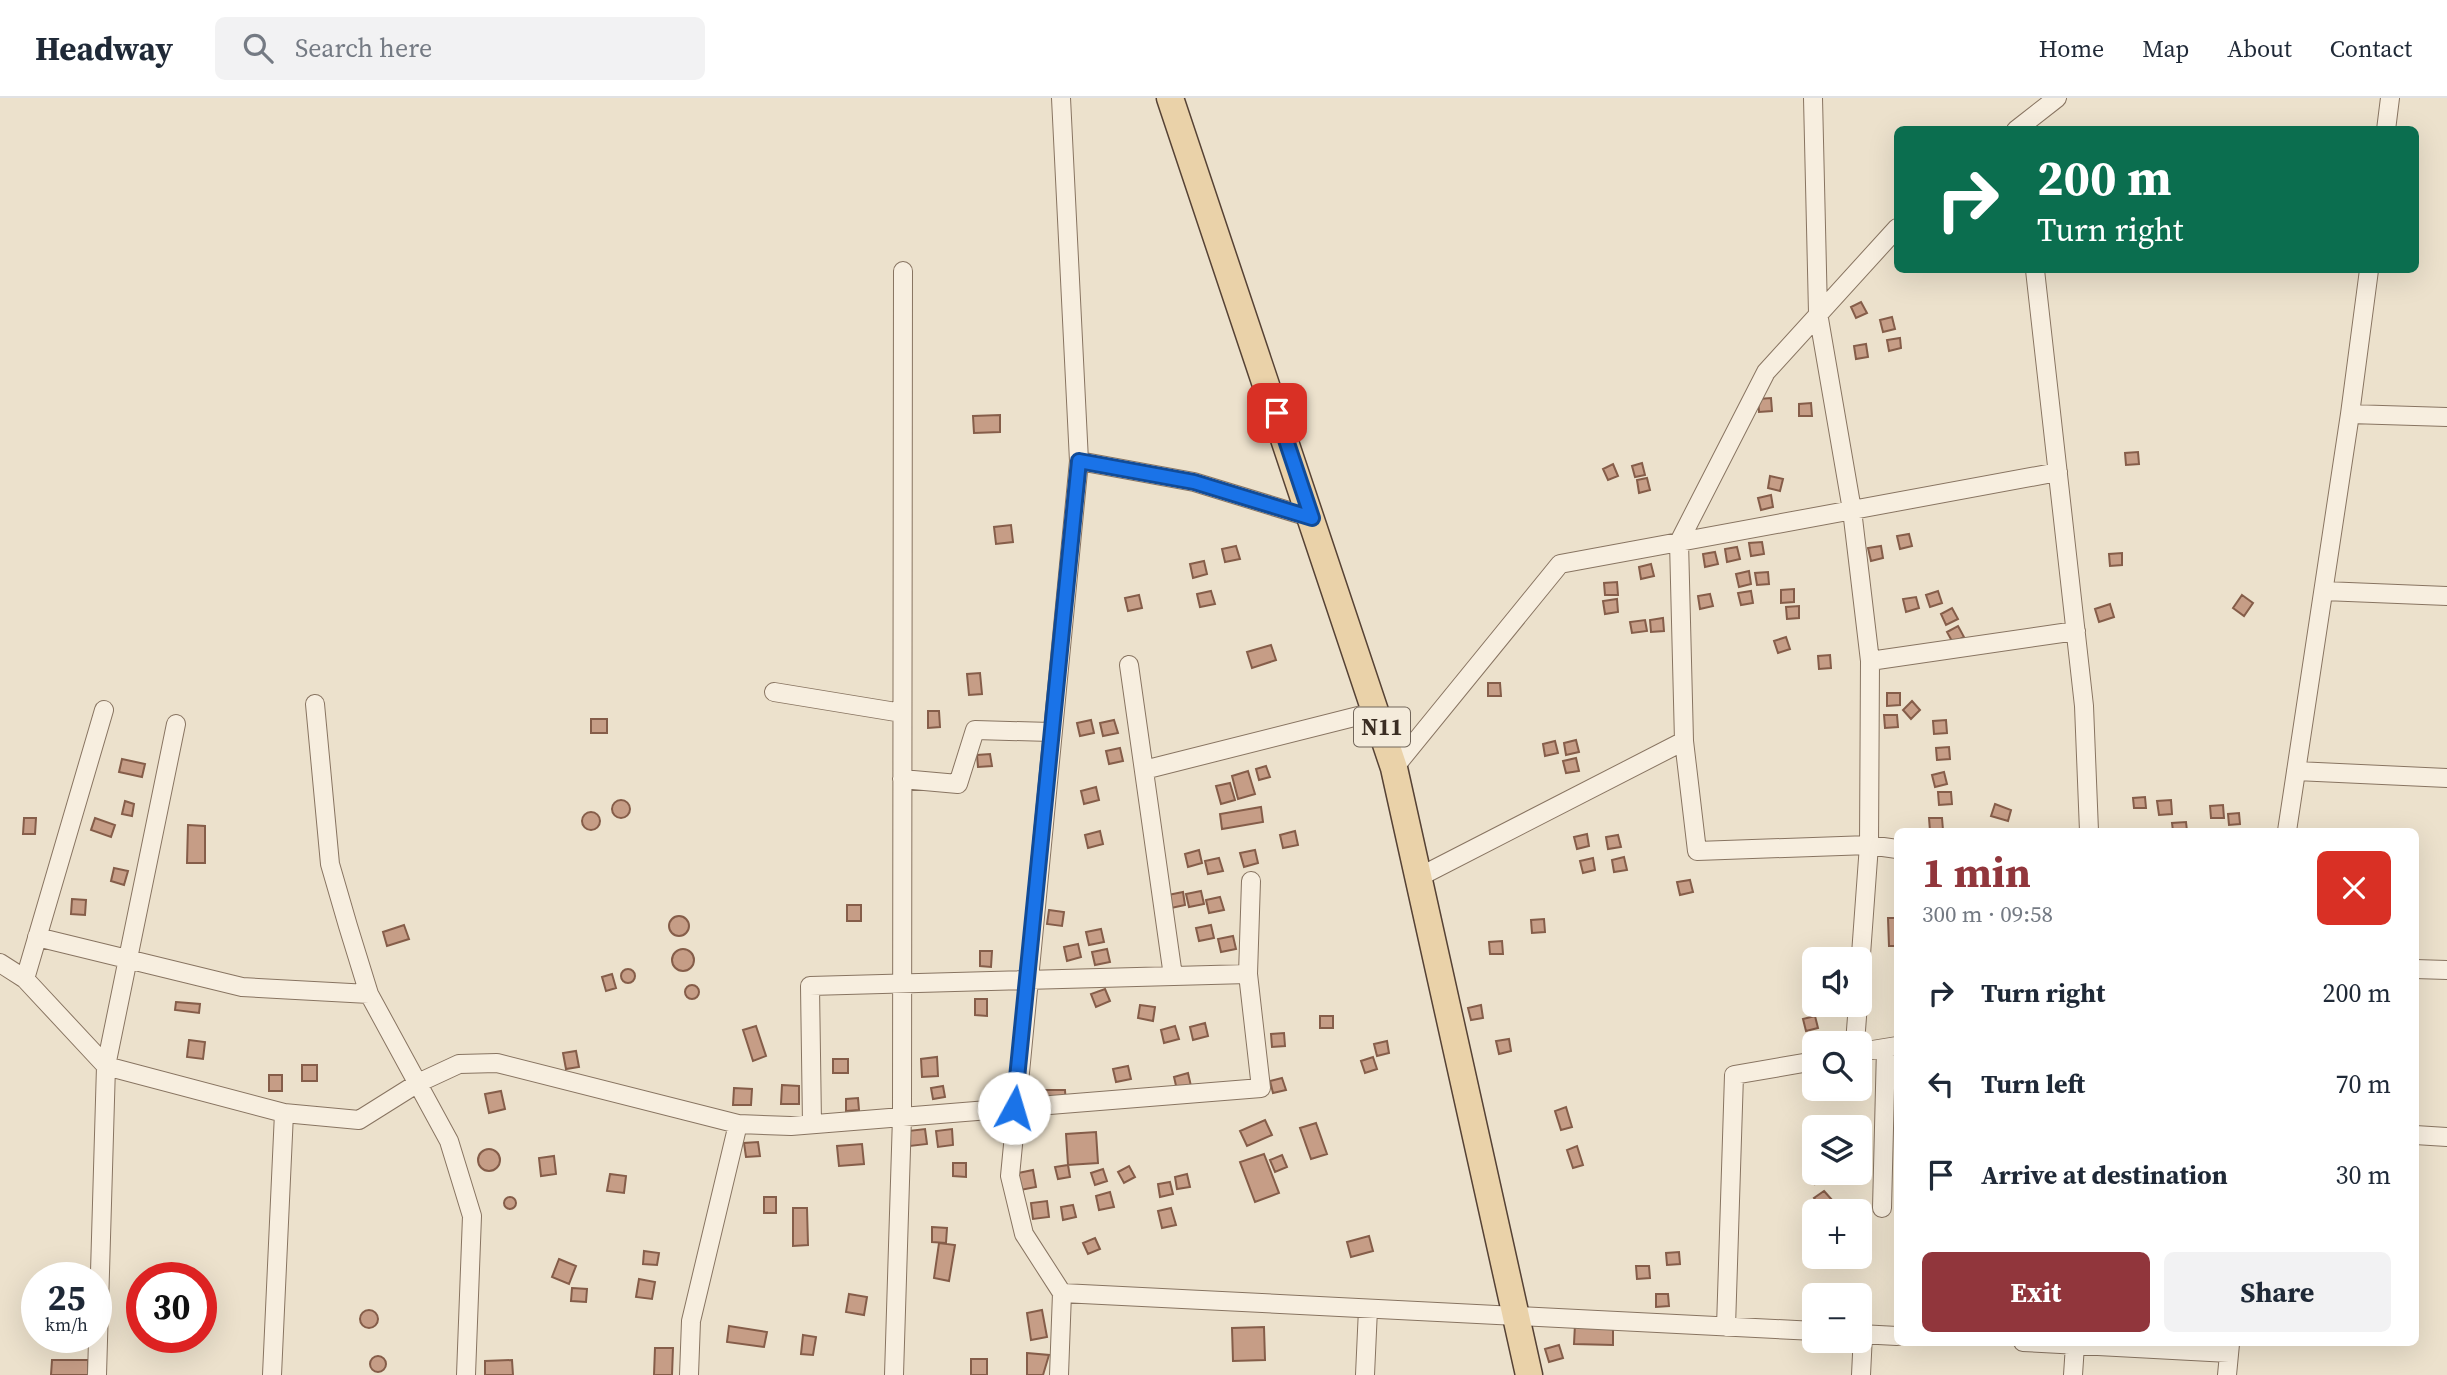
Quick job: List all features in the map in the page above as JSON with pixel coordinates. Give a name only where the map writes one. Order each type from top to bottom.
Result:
[{"type":"main road","name":"N11","points":[[1170,98],[1378,711],[1419,877],[1529,1375]]},
{"type":"street","points":[[1059,1375],[1062,1293],[1024,1234],[1010,1176],[1014,1108],[1079,461],[1060,98]]},
{"type":"street","points":[[1812,98],[1818,313],[1852,510],[1870,661],[1869,845],[1862,947]]},
{"type":"street","points":[[2022,126],[2057,98]]},
{"type":"street","points":[[2386,126],[2390,98]]},
{"type":"street","points":[[1894,231],[1766,372],[1679,542],[1684,741],[1697,851],[1869,845],[1894,849]]},
{"type":"street","points":[[894,1375],[902,1117],[903,271]]},
{"type":"street","points":[[2035,273],[2084,706],[2089,828]]},
{"type":"street","points":[[2288,828],[2369,273]]},
{"type":"street","points":[[2350,414],[2447,417]]},
{"type":"street","points":[[1079,461],[1194,482],[1312,518]]},
{"type":"street","points":[[1394,768],[1560,564],[2058,472]]},
{"type":"street","points":[[2324,591],[2447,596]]},
{"type":"street","points":[[1870,661],[2076,631]]},
{"type":"street","points":[[1129,665],[1173,976]]},
{"type":"street","points":[[774,692],[902,713]]},
{"type":"street","points":[[315,704],[330,864],[369,994],[449,1141],[471,1216],[466,1375]]},
{"type":"street","points":[[25,979],[104,710]]},
{"type":"street","points":[[1143,770],[1378,711]]},
{"type":"street","points":[[97,1375],[106,1066],[176,724]]},
{"type":"street","points":[[902,779],[958,784],[975,730],[1051,732]]},
{"type":"street","points":[[1419,877],[1684,741]]},
{"type":"street","points":[[2297,771],[2447,778]]},
{"type":"street","points":[[0,963],[25,979],[106,1066],[284,1113],[359,1120],[418,1083],[459,1064],[497,1063],[738,1124],[813,1124],[1261,1088],[1248,974],[1251,881]]},
{"type":"street","points":[[37,937],[242,987],[369,994]]},
{"type":"street","points":[[2419,969],[2447,970]]},
{"type":"street","points":[[813,1124],[810,986],[1248,974]]},
{"type":"street","points":[[1872,1050],[1892,1047],[1882,1208]]},
{"type":"street","points":[[1726,1327],[1734,1075],[1802,1062]]},
{"type":"street","points":[[272,1375],[284,1113]]},
{"type":"street","points":[[689,1375],[691,1321],[738,1124]]},
{"type":"street","points":[[2419,1135],[2447,1137]]},
{"type":"street","points":[[1062,1293],[1802,1330]]},
{"type":"street","points":[[1365,1375],[1368,1308]]},
{"type":"street","points":[[1872,1335],[1894,1336]]},
{"type":"street","points":[[2073,1375],[2075,1346]]},
{"type":"street","points":[[2126,1346],[2229,1348],[2227,1375]]},
{"type":"street","points":[[1861,1375],[1862,1353]]},
{"type":"building","points":[[1861,302],[1867,313],[1856,318],[1851,307]]},
{"type":"building","points":[[1892,317],[1895,329],[1883,332],[1880,320]]},
{"type":"building","points":[[1900,338],[1901,348],[1889,351],[1887,340]]},
{"type":"building","points":[[1866,344],[1868,357],[1856,359],[1854,346]]},
{"type":"building","points":[[1771,398],[1772,411],[1759,412],[1758,399]]},
{"type":"building","points":[[1811,403],[1812,416],[1799,416],[1799,404]]},
{"type":"building","points":[[1000,415],[1000,432],[974,433],[973,416]]},
{"type":"building","points":[[2138,452],[2139,464],[2126,465],[2125,453]]},
{"type":"building","points":[[1642,463],[1645,475],[1635,477],[1632,466]]},
{"type":"building","points":[[1613,464],[1618,476],[1608,480],[1603,469]]},
{"type":"building","points":[[1770,476],[1783,479],[1780,491],[1768,488]]},
{"type":"building","points":[[1647,478],[1650,490],[1639,493],[1637,480]]},
{"type":"building","points":[[1771,495],[1773,507],[1761,510],[1758,498]]},
{"type":"building","points":[[1011,525],[1013,542],[996,544],[994,527]]},
{"type":"building","points":[[1909,534],[1912,546],[1900,549],[1897,536]]},
{"type":"building","points":[[1762,542],[1764,554],[1751,556],[1749,543]]},
{"type":"building","points":[[1236,546],[1240,559],[1225,562],[1222,549]]},
{"type":"building","points":[[1881,546],[1883,558],[1871,561],[1868,548]]},
{"type":"building","points":[[1737,547],[1740,559],[1727,562],[1725,549]]},
{"type":"building","points":[[1715,552],[1718,564],[1705,567],[1703,554]]},
{"type":"building","points":[[2122,553],[2122,565],[2110,566],[2109,554]]},
{"type":"building","points":[[1204,561],[1207,574],[1193,578],[1190,564]]},
{"type":"building","points":[[1651,564],[1654,576],[1641,579],[1639,567]]},
{"type":"building","points":[[1749,571],[1751,584],[1739,587],[1736,574]]},
{"type":"building","points":[[1768,572],[1769,584],[1757,585],[1755,573]]},
{"type":"building","points":[[1617,582],[1618,595],[1605,595],[1604,583]]},
{"type":"building","points":[[1794,589],[1794,602],[1781,603],[1781,590]]},
{"type":"building","points":[[1211,591],[1215,604],[1200,607],[1197,594]]},
{"type":"building","points":[[1751,591],[1753,603],[1741,605],[1738,593]]},
{"type":"building","points":[[1938,591],[1942,603],[1930,607],[1926,595]]},
{"type":"building","points":[[1710,594],[1713,606],[1700,609],[1698,596]]},
{"type":"building","points":[[1139,595],[1142,608],[1128,611],[1125,598]]},
{"type":"building","points":[[2242,595],[2253,603],[2244,616],[2233,608]]},
{"type":"building","points":[[1916,597],[1919,608],[1906,612],[1903,599]]},
{"type":"building","points":[[1617,599],[1618,612],[1605,614],[1603,601]]},
{"type":"building","points":[[2110,604],[2114,617],[2099,622],[2095,609]]},
{"type":"building","points":[[1799,606],[1799,618],[1787,619],[1786,607]]},
{"type":"building","points":[[1952,608],[1958,619],[1946,625],[1941,614]]},
{"type":"building","points":[[1663,618],[1664,631],[1651,632],[1650,620]]},
{"type":"building","points":[[1645,620],[1647,631],[1632,633],[1630,622]]},
{"type":"building","points":[[1958,626],[1964,637],[1953,643],[1947,632]]},
{"type":"building","points":[[1786,637],[1790,649],[1778,653],[1774,641]]},
{"type":"building","points":[[1271,645],[1276,660],[1252,668],[1247,652]]},
{"type":"building","points":[[1830,655],[1831,668],[1819,669],[1818,656]]},
{"type":"building","points":[[980,673],[982,694],[969,695],[967,674]]},
{"type":"building","points":[[1488,683],[1500,683],[1501,696],[1488,696]]},
{"type":"building","points":[[1887,693],[1900,693],[1900,705],[1887,706]]},
{"type":"building","points":[[1912,701],[1920,710],[1911,719],[1903,710]]},
{"type":"building","points":[[928,711],[939,711],[940,727],[928,728]]},
{"type":"building","points":[[1884,715],[1897,715],[1898,727],[1885,728]]},
{"type":"building","points":[[591,719],[607,719],[607,733],[591,733]]},
{"type":"building","points":[[1091,720],[1094,733],[1080,736],[1077,723]]},
{"type":"building","points":[[1114,720],[1118,733],[1103,736],[1100,723]]},
{"type":"building","points":[[1946,720],[1947,733],[1934,734],[1933,721]]},
{"type":"building","points":[[1576,740],[1579,752],[1566,755],[1564,743]]},
{"type":"building","points":[[1555,741],[1558,753],[1545,756],[1543,744]]},
{"type":"building","points":[[1949,747],[1950,759],[1937,760],[1936,748]]},
{"type":"building","points":[[1120,748],[1123,761],[1109,764],[1106,751]]},
{"type":"building","points":[[990,754],[992,766],[978,767],[977,755]]},
{"type":"building","points":[[1576,758],[1579,771],[1566,773],[1563,761]]},
{"type":"building","points":[[122,759],[145,764],[142,777],[119,772]]},
{"type":"building","points":[[1266,766],[1270,777],[1259,780],[1256,769]]},
{"type":"building","points":[[1248,771],[1255,794],[1238,799],[1232,776]]},
{"type":"building","points":[[1944,772],[1947,784],[1935,787],[1932,775]]},
{"type":"building","points":[[1230,783],[1235,800],[1221,804],[1216,786]]},
{"type":"building","points":[[1096,787],[1099,800],[1084,804],[1081,791]]},
{"type":"building","points":[[1938,792],[1951,792],[1952,804],[1939,805]]},
{"type":"building","points":[[2145,797],[2146,808],[2134,808],[2133,798]]},
{"type":"building","points":[[617,800],[625,800],[630,809],[628,816],[617,818],[612,813],[612,805]]},
{"type":"building","points":[[2171,800],[2172,814],[2159,815],[2157,801]]},
{"type":"building","points":[[125,801],[134,804],[132,816],[122,814]]},
{"type":"building","points":[[1995,804],[2011,810],[2008,821],[1991,816]]},
{"type":"building","points":[[2223,805],[2224,818],[2211,818],[2210,806]]},
{"type":"building","points":[[1261,807],[1263,822],[1222,829],[1220,814]]},
{"type":"building","points":[[587,812],[595,812],[600,821],[598,828],[587,830],[582,825],[582,817]]},
{"type":"building","points":[[2239,813],[2240,824],[2229,825],[2228,814]]},
{"type":"building","points":[[24,818],[36,818],[35,834],[23,834]]},
{"type":"building","points":[[95,818],[115,825],[111,837],[91,830]]},
{"type":"building","points":[[1929,818],[1942,818],[1943,828],[1930,828]]},
{"type":"building","points":[[2186,822],[2187,828],[2173,828],[2172,823]]},
{"type":"building","points":[[188,825],[205,826],[205,863],[187,863]]},
{"type":"building","points":[[1100,831],[1103,844],[1088,848],[1085,835]]},
{"type":"building","points":[[1295,831],[1298,845],[1283,848],[1280,835]]},
{"type":"building","points":[[1587,834],[1589,846],[1577,849],[1574,837]]},
{"type":"building","points":[[1618,835],[1621,847],[1608,849],[1606,837]]},
{"type":"building","points":[[1199,850],[1202,863],[1188,867],[1185,854]]},
{"type":"building","points":[[1255,850],[1258,863],[1244,867],[1240,853]]},
{"type":"building","points":[[1624,857],[1627,870],[1614,872],[1612,860]]},
{"type":"building","points":[[1219,858],[1223,871],[1208,874],[1205,861]]},
{"type":"building","points":[[1593,858],[1595,870],[1583,873],[1580,861]]},
{"type":"building","points":[[114,868],[128,871],[124,885],[111,881]]},
{"type":"building","points":[[1690,880],[1693,892],[1680,895],[1677,882]]},
{"type":"building","points":[[1201,891],[1204,904],[1189,907],[1186,894]]},
{"type":"building","points":[[1183,892],[1185,905],[1171,908],[1168,895]]},
{"type":"building","points":[[1220,897],[1224,910],[1209,913],[1206,900]]},
{"type":"building","points":[[72,899],[86,900],[85,915],[71,914]]},
{"type":"building","points":[[847,905],[861,905],[861,921],[847,921]]},
{"type":"building","points":[[1049,910],[1064,912],[1062,926],[1047,924]]},
{"type":"building","points":[[679,916],[686,919],[689,926],[686,933],[679,936],[672,933],[669,926],[672,919]]},
{"type":"building","points":[[1888,918],[1894,918],[1894,946],[1889,946]]},
{"type":"building","points":[[1544,919],[1545,932],[1532,933],[1531,920]]},
{"type":"building","points":[[404,925],[409,939],[387,946],[383,932]]},
{"type":"building","points":[[1211,925],[1214,938],[1199,941],[1196,928]]},
{"type":"building","points":[[1101,929],[1104,942],[1089,945],[1086,932]]},
{"type":"building","points":[[1233,936],[1236,949],[1221,952],[1218,939]]},
{"type":"building","points":[[1502,941],[1503,954],[1490,954],[1489,942]]},
{"type":"building","points":[[1078,944],[1081,957],[1067,961],[1064,947]]},
{"type":"building","points":[[683,949],[691,952],[694,960],[691,968],[683,971],[675,968],[672,960],[675,952]]},
{"type":"building","points":[[1107,949],[1110,962],[1095,965],[1092,952]]},
{"type":"building","points":[[980,951],[992,951],[991,967],[980,966]]},
{"type":"building","points":[[625,969],[631,969],[635,976],[631,983],[625,983],[621,979],[621,973]]},
{"type":"building","points":[[612,974],[616,988],[606,991],[602,977]]},
{"type":"building","points":[[692,985],[697,987],[697,997],[692,999],[687,997],[685,992],[687,987]]},
{"type":"building","points":[[1105,989],[1110,1001],[1096,1007],[1091,994]]},
{"type":"building","points":[[975,999],[987,999],[987,1016],[975,1015]]},
{"type":"building","points":[[176,1002],[200,1004],[199,1013],[175,1010]]},
{"type":"building","points":[[1140,1005],[1155,1007],[1153,1021],[1138,1018]]},
{"type":"building","points":[[1481,1005],[1483,1018],[1471,1020],[1468,1008]]},
{"type":"building","points":[[1320,1016],[1333,1016],[1333,1028],[1320,1028]]},
{"type":"building","points":[[1815,1017],[1818,1028],[1806,1031],[1803,1019]]},
{"type":"building","points":[[1205,1023],[1208,1036],[1193,1040],[1190,1027]]},
{"type":"building","points":[[756,1026],[766,1056],[753,1061],[743,1030]]},
{"type":"building","points":[[1175,1026],[1179,1039],[1164,1043],[1161,1030]]},
{"type":"building","points":[[1284,1033],[1285,1046],[1272,1047],[1271,1034]]},
{"type":"building","points":[[1509,1039],[1511,1051],[1499,1054],[1496,1041]]},
{"type":"building","points":[[189,1040],[205,1042],[203,1059],[187,1057]]},
{"type":"building","points":[[1387,1041],[1389,1053],[1377,1056],[1374,1044]]},
{"type":"building","points":[[576,1051],[579,1067],[566,1069],[563,1053]]},
{"type":"building","points":[[937,1057],[938,1076],[922,1077],[921,1059]]},
{"type":"building","points":[[1373,1057],[1377,1069],[1365,1073],[1361,1061]]},
{"type":"building","points":[[833,1059],[848,1059],[848,1073],[833,1073]]},
{"type":"building","points":[[302,1065],[317,1065],[317,1081],[302,1081]]},
{"type":"building","points":[[1128,1066],[1131,1079],[1116,1082],[1113,1069]]},
{"type":"building","points":[[1188,1073],[1191,1086],[1177,1090],[1174,1077]]},
{"type":"building","points":[[269,1075],[282,1075],[282,1091],[269,1091]]},
{"type":"building","points":[[1282,1078],[1286,1090],[1273,1093],[1270,1081]]},
{"type":"building","points":[[782,1085],[799,1086],[799,1104],[781,1104]]},
{"type":"building","points":[[943,1086],[945,1097],[933,1099],[931,1088]]},
{"type":"building","points":[[734,1088],[752,1089],[751,1105],[733,1105]]},
{"type":"building","points":[[1041,1090],[1065,1090],[1066,1106],[1041,1107]]},
{"type":"building","points":[[501,1091],[505,1109],[489,1113],[485,1094]]},
{"type":"building","points":[[858,1098],[859,1110],[846,1111],[846,1099]]},
{"type":"building","points":[[1566,1107],[1572,1127],[1561,1130],[1555,1111]]},
{"type":"building","points":[[1265,1120],[1272,1135],[1247,1146],[1240,1131]]},
{"type":"building","points":[[1316,1123],[1327,1154],[1311,1159],[1300,1128]]},
{"type":"building","points":[[925,1129],[927,1144],[910,1146],[908,1131]]},
{"type":"building","points":[[952,1129],[953,1145],[938,1147],[936,1131]]},
{"type":"building","points":[[1096,1132],[1098,1163],[1068,1165],[1066,1134]]},
{"type":"building","points":[[758,1142],[760,1156],[746,1157],[744,1143]]},
{"type":"building","points":[[862,1144],[864,1164],[839,1166],[837,1146]]},
{"type":"building","points":[[1577,1146],[1583,1165],[1573,1168],[1567,1150]]},
{"type":"building","points":[[489,1149],[497,1152],[500,1160],[497,1168],[489,1171],[481,1168],[478,1160],[481,1152]]},
{"type":"building","points":[[1264,1154],[1279,1193],[1255,1202],[1240,1162]]},
{"type":"building","points":[[1282,1155],[1287,1167],[1275,1172],[1270,1160]]},
{"type":"building","points":[[554,1156],[556,1174],[541,1176],[539,1158]]},
{"type":"building","points":[[953,1163],[966,1163],[966,1177],[953,1176]]},
{"type":"building","points":[[1068,1165],[1070,1177],[1058,1179],[1055,1167]]},
{"type":"building","points":[[1129,1166],[1135,1177],[1124,1183],[1118,1172]]},
{"type":"building","points":[[1103,1169],[1107,1181],[1095,1185],[1091,1173]]},
{"type":"building","points":[[1033,1170],[1036,1187],[1020,1190],[1018,1173]]},
{"type":"building","points":[[610,1174],[626,1176],[624,1193],[607,1191]]},
{"type":"building","points":[[1187,1174],[1190,1187],[1177,1189],[1175,1177]]},
{"type":"building","points":[[1170,1182],[1173,1194],[1160,1197],[1158,1184]]},
{"type":"building","points":[[1824,1191],[1831,1199],[1815,1199]]},
{"type":"building","points":[[1110,1192],[1114,1207],[1099,1210],[1096,1196]]},
{"type":"building","points":[[510,1197],[516,1203],[510,1209],[504,1203]]},
{"type":"building","points":[[764,1197],[776,1197],[776,1213],[764,1213]]},
{"type":"building","points":[[1047,1201],[1049,1217],[1033,1219],[1031,1203]]},
{"type":"building","points":[[1073,1205],[1076,1217],[1063,1220],[1061,1207]]},
{"type":"building","points":[[793,1208],[807,1208],[808,1245],[793,1246]]},
{"type":"building","points":[[1171,1208],[1176,1225],[1162,1228],[1158,1211]]},
{"type":"building","points":[[932,1227],[947,1228],[946,1243],[932,1242]]},
{"type":"building","points":[[1369,1236],[1373,1251],[1351,1257],[1347,1242]]},
{"type":"building","points":[[1095,1238],[1100,1249],[1088,1254],[1083,1243]]},
{"type":"building","points":[[939,1243],[955,1245],[949,1281],[934,1278]]},
{"type":"building","points":[[644,1251],[659,1253],[657,1265],[643,1264]]},
{"type":"building","points":[[1679,1252],[1680,1264],[1667,1265],[1666,1253]]},
{"type":"building","points":[[559,1259],[576,1266],[569,1284],[552,1277]]},
{"type":"building","points":[[1636,1266],[1649,1266],[1650,1278],[1637,1279]]},
{"type":"building","points":[[639,1279],[655,1282],[652,1299],[636,1297]]},
{"type":"building","points":[[572,1288],[587,1289],[586,1302],[571,1301]]},
{"type":"building","points":[[849,1294],[867,1297],[864,1315],[846,1312]]},
{"type":"building","points":[[1656,1294],[1668,1294],[1669,1306],[1656,1307]]},
{"type":"building","points":[[369,1310],[375,1313],[378,1319],[375,1325],[369,1328],[363,1325],[360,1319],[363,1313]]},
{"type":"building","points":[[1042,1310],[1047,1337],[1031,1340],[1027,1313]]},
{"type":"building","points":[[1575,1324],[1613,1325],[1613,1345],[1574,1344]]},
{"type":"building","points":[[729,1326],[767,1332],[764,1347],[727,1342]]},
{"type":"building","points":[[1264,1327],[1265,1360],[1233,1361],[1232,1328]]},
{"type":"building","points":[[803,1335],[816,1337],[813,1355],[801,1354]]},
{"type":"building","points":[[1559,1345],[1563,1358],[1549,1362],[1545,1349]]},
{"type":"building","points":[[655,1348],[673,1348],[672,1375],[654,1375]]},
{"type":"building","points":[[1027,1353],[1049,1355],[1043,1375],[1027,1375]]},
{"type":"building","points":[[378,1356],[386,1364],[378,1372],[370,1364]]},
{"type":"building","points":[[971,1359],[987,1359],[987,1375],[971,1375]]},
{"type":"building","points":[[52,1360],[88,1360],[88,1375],[51,1375]]},
{"type":"building","points":[[512,1360],[513,1375],[485,1375],[485,1361]]},
{"type":"route","points":[[1014,1108],[1079,461],[1194,482],[1312,518],[1277,413]]}]
